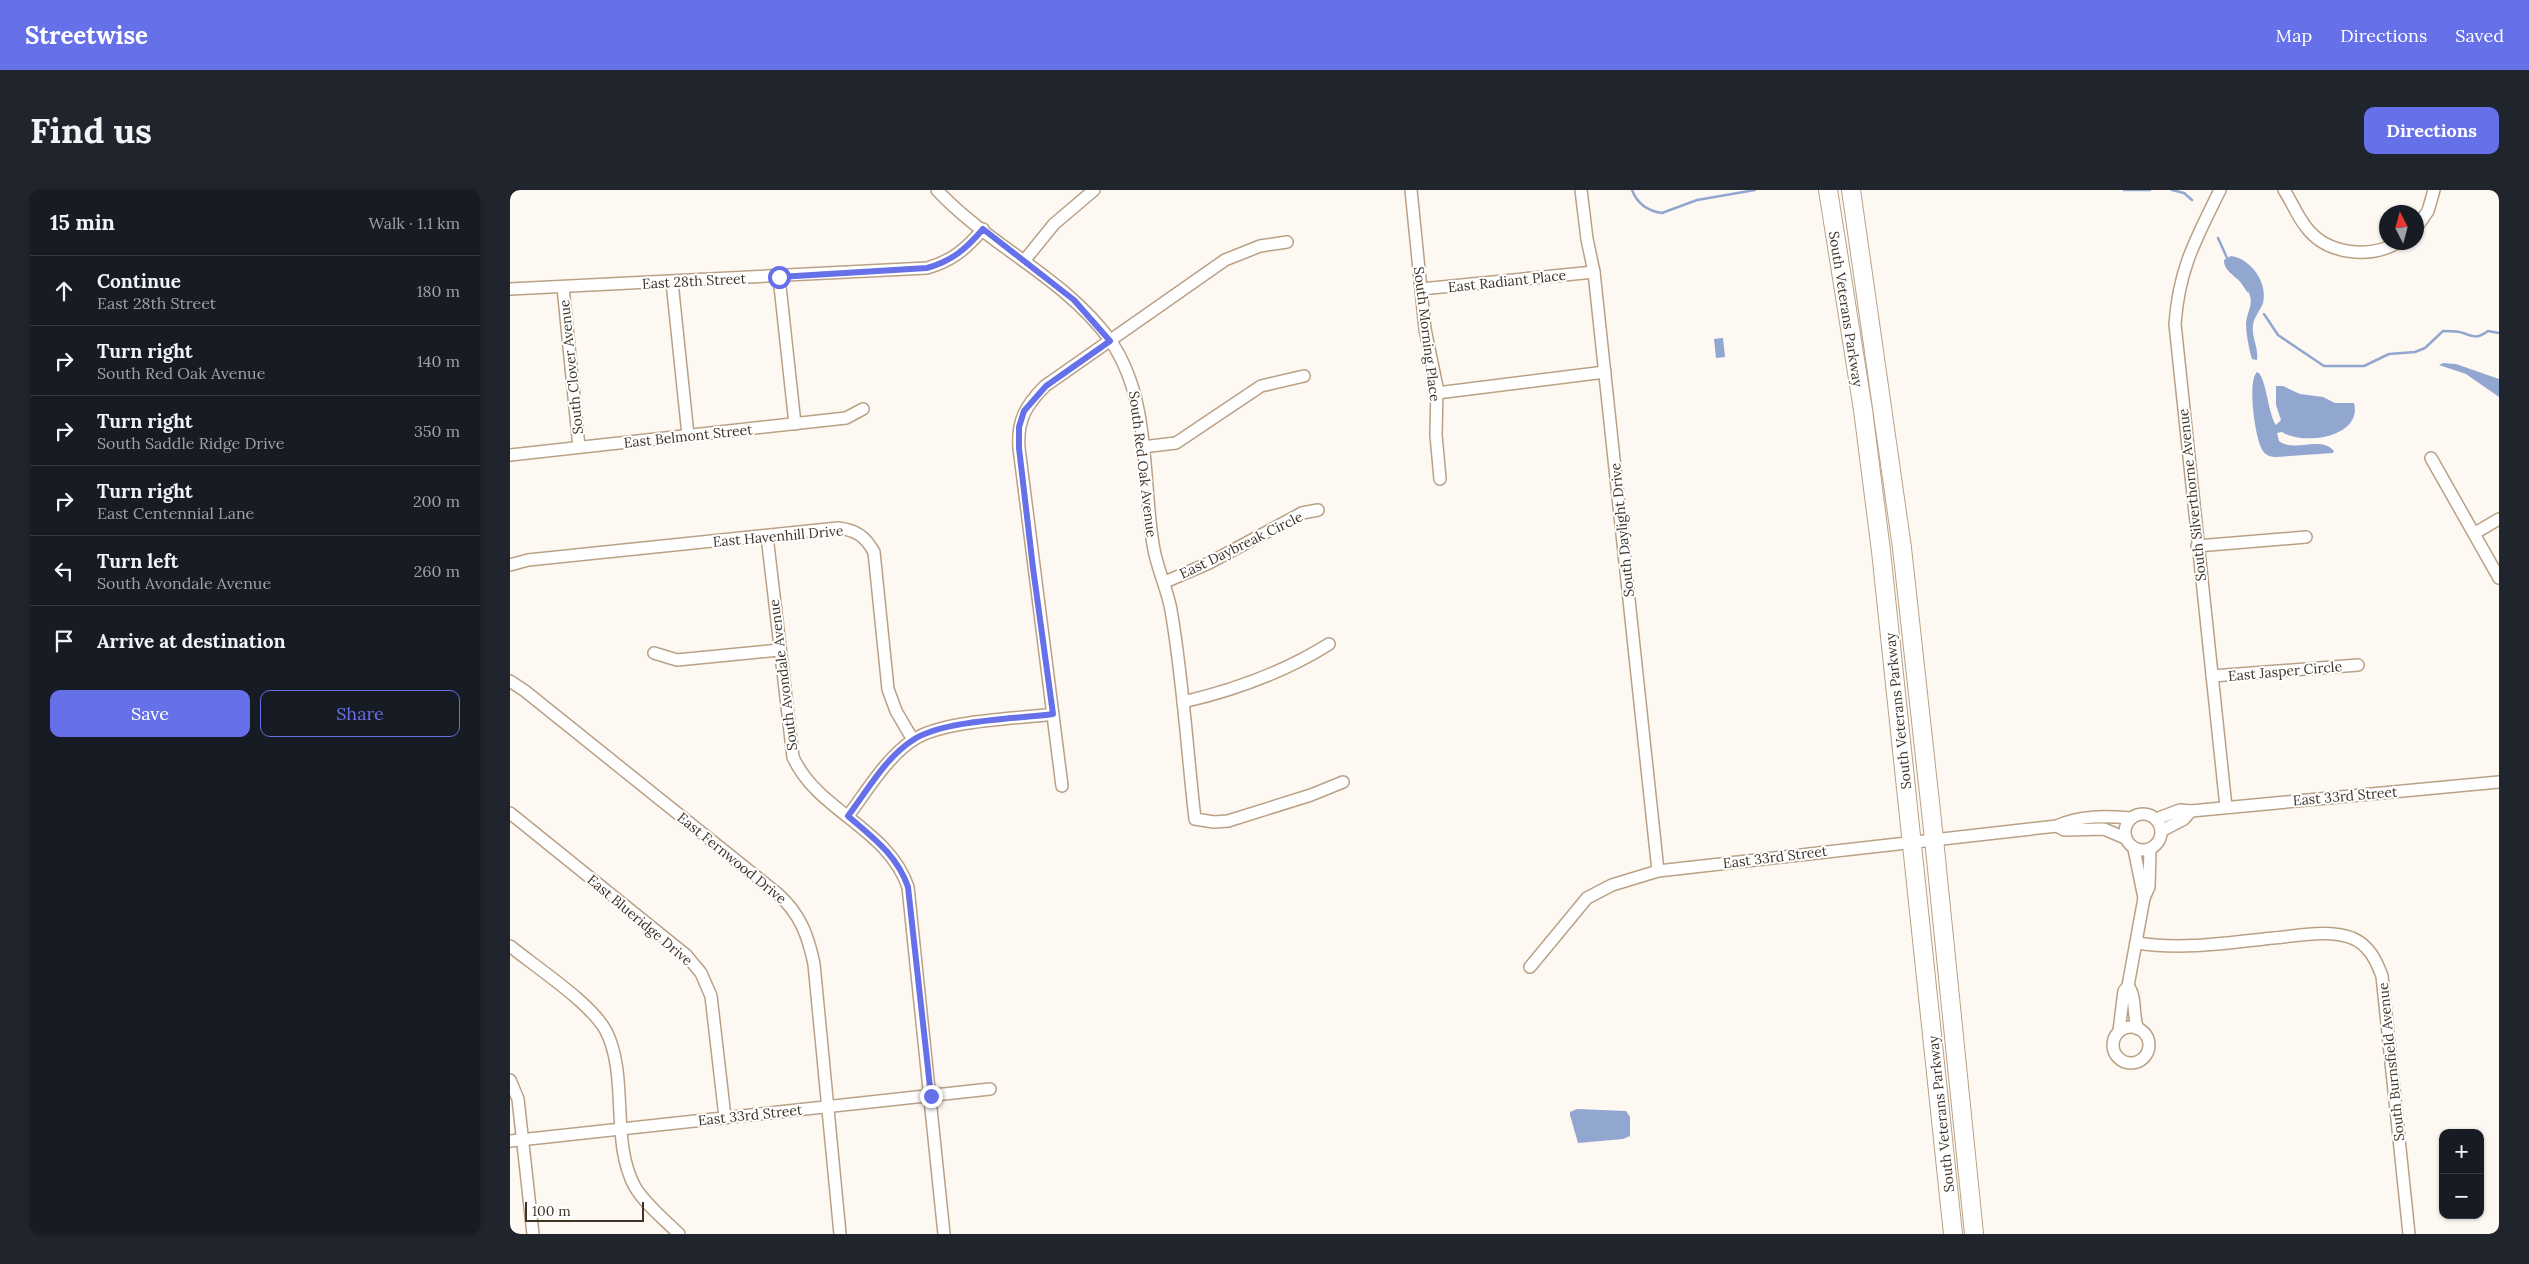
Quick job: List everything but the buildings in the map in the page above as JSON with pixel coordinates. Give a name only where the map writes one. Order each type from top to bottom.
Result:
[{"type":"highway","name":"South Veterans Parkway","points":[[1828,190],[1874,496],[1953,1234]]},
{"type":"highway","name":"South Veterans Parkway","points":[[1851,190],[1902,548],[1974,1234]]},
{"type":"street","name":"South Red Oak Avenue","points":[[937,190],[983,229],[1074,300],[1110,341],[1126,368],[1134,389],[1153,546],[1165,582],[1171,609],[1183,702],[1194,819],[1214,822],[1228,821],[1311,795],[1342,782]]},
{"type":"street","points":[[1024,261],[1054,224],[1094,190]]},
{"type":"street","name":"South Morning Place","points":[[1410,190],[1424,330],[1437,393],[1436,435],[1440,479]]},
{"type":"street","name":"South Daylight Drive","points":[[1581,190],[1587,239],[1594,272],[1658,871]]},
{"type":"street","name":"South Silverthorne Avenue","points":[[2220,190],[2188,256],[2180,283],[2176,312],[2176,349],[2226,807]]},
{"type":"street","points":[[2284,190],[2306,228],[2316,237],[2329,245],[2347,251],[2366,253],[2379,250]]},
{"type":"street","points":[[2424,217],[2428,211],[2434,190]]},
{"type":"street","name":"East 28th Street","points":[[510,289],[779,277],[927,268],[941,264],[958,255],[983,229]]},
{"type":"street","points":[[1062,786],[1019,448],[1019,427],[1024,411],[1046,386],[1225,260],[1260,246],[1287,242]]},
{"type":"street","name":"East Radiant Place","points":[[1420,290],[1594,272]]},
{"type":"street","points":[[779,277],[795,424]]},
{"type":"street","points":[[672,282],[688,436]]},
{"type":"street","name":"South Clover Avenue","points":[[564,287],[579,447]]},
{"type":"street","points":[[1437,393],[1605,372]]},
{"type":"street","points":[[1142,447],[1176,443],[1261,386],[1304,376]]},
{"type":"street","name":"East Belmont Street","points":[[510,455],[846,418],[862,409]]},
{"type":"street","points":[[2431,458],[2499,578]]},
{"type":"street","name":"East Daybreak Circle","points":[[1165,582],[1209,563],[1302,513],[1318,510]]},
{"type":"street","points":[[2475,533],[2499,519]]},
{"type":"street","name":"East Havenhill Drive","points":[[510,565],[528,560],[838,528],[857,532],[869,543],[874,552],[888,690],[896,711],[913,740]]},
{"type":"street","name":"South Avondale Avenue","points":[[767,536],[793,756],[808,782],[890,853],[903,872],[908,887],[944,1234]]},
{"type":"street","points":[[2197,546],[2306,537]]},
{"type":"street","points":[[1183,702],[1252,684],[1298,662],[1329,644]]},
{"type":"street","points":[[654,653],[677,660],[779,650]]},
{"type":"street","name":"East Jasper Circle","points":[[2212,676],[2358,665]]},
{"type":"street","name":"East Fernwood Drive","points":[[510,681],[526,691],[724,851],[792,908],[804,926],[814,964],[830,1106],[840,1234]]},
{"type":"street","points":[[848,816],[894,757],[913,740],[936,729],[1053,714]]},
{"type":"street","name":"East 33rd Street","points":[[1530,967],[1588,898],[1612,885],[1658,871],[2057,826],[2069,820],[2112,816],[2132,818],[2144,814],[2156,819],[2180,810],[2191,811],[2499,782]]},
{"type":"street","points":[[2134,849],[2150,849],[2158,843],[2162,831],[2184,819],[2191,811]]},
{"type":"street","name":"East Blueridge Drive","points":[[510,813],[686,955],[701,973],[714,1010],[725,1117]]},
{"type":"street","points":[[2132,818],[2125,828],[2126,838],[2134,849],[2144,898]]},
{"type":"street","points":[[2156,819],[2162,831]]},
{"type":"street","name":"East 33rd Street","points":[[2057,826],[2064,830],[2104,829],[2126,838]]},
{"type":"street","points":[[2119,1031],[2130,1027],[2138,1029],[2145,1035],[2148,1046],[2144,1057],[2133,1063],[2122,1061],[2114,1053],[2113,1041],[2119,1031],[2124,991],[2128,986],[2144,898],[2149,887],[2150,849]]},
{"type":"street","name":"South Burnsfield Avenue","points":[[2136,943],[2163,947],[2187,947],[2313,934],[2340,935],[2354,939],[2366,947],[2382,976],[2409,1234]]},
{"type":"street","points":[[510,946],[590,1010],[605,1030],[612,1044],[615,1060],[621,1128],[628,1170],[636,1188],[679,1234]]},
{"type":"street","points":[[2128,986],[2133,992],[2133,1008],[2138,1029]]},
{"type":"street","points":[[510,1080],[518,1099],[533,1234]]},
{"type":"street","name":"East 33rd Street","points":[[510,1141],[990,1089]]},
{"type":"water","points":[[2231,256],[2239,258],[2252,267],[2263,288],[2263,303],[2253,325],[2257,360],[2252,359],[2247,332],[2246,323],[2251,304],[2249,293],[2225,265],[2224,260]]},
{"type":"water","points":[[1723,338],[1725,357],[1716,358],[1714,339]]},
{"type":"water","points":[[2443,363],[2456,364],[2499,379],[2499,397],[2466,374],[2439,365]]},
{"type":"water","points":[[2257,372],[2263,380],[2276,425],[2281,420],[2276,405],[2276,386],[2283,386],[2300,394],[2323,397],[2335,403],[2354,403],[2354,415],[2350,424],[2341,431],[2316,438],[2303,438],[2282,432],[2277,433],[2279,441],[2285,444],[2322,444],[2329,446],[2334,451],[2333,453],[2277,457],[2264,453],[2257,435],[2253,411],[2253,387]]},
{"type":"water","points":[[1577,1109],[1626,1111],[1630,1117],[1630,1136],[1623,1139],[1578,1143],[1570,1115],[1570,1112]]},
{"type":"waterway","points":[[1632,190],[1644,206],[1662,213],[1697,200],[1755,190]]},
{"type":"waterway","points":[[2124,190],[2150,190]]},
{"type":"waterway","points":[[2172,190],[2184,193],[2192,200]]},
{"type":"waterway","points":[[2218,238],[2228,260]]},
{"type":"waterway","points":[[2240,279],[2248,291]]},
{"type":"waterway","points":[[2264,314],[2278,335],[2324,366],[2364,366],[2389,354],[2415,352],[2425,348],[2443,331],[2459,332],[2470,336],[2481,335],[2488,331],[2499,333]]},
{"type":"route","points":[[779,277],[927,268],[941,264],[958,255],[967,248],[983,229],[1074,300],[1110,341],[1046,386],[1024,411],[1019,427],[1019,448],[1033,568],[1053,714],[936,729],[913,740],[894,757],[848,816],[898,862],[908,887],[931,1096]]}]
